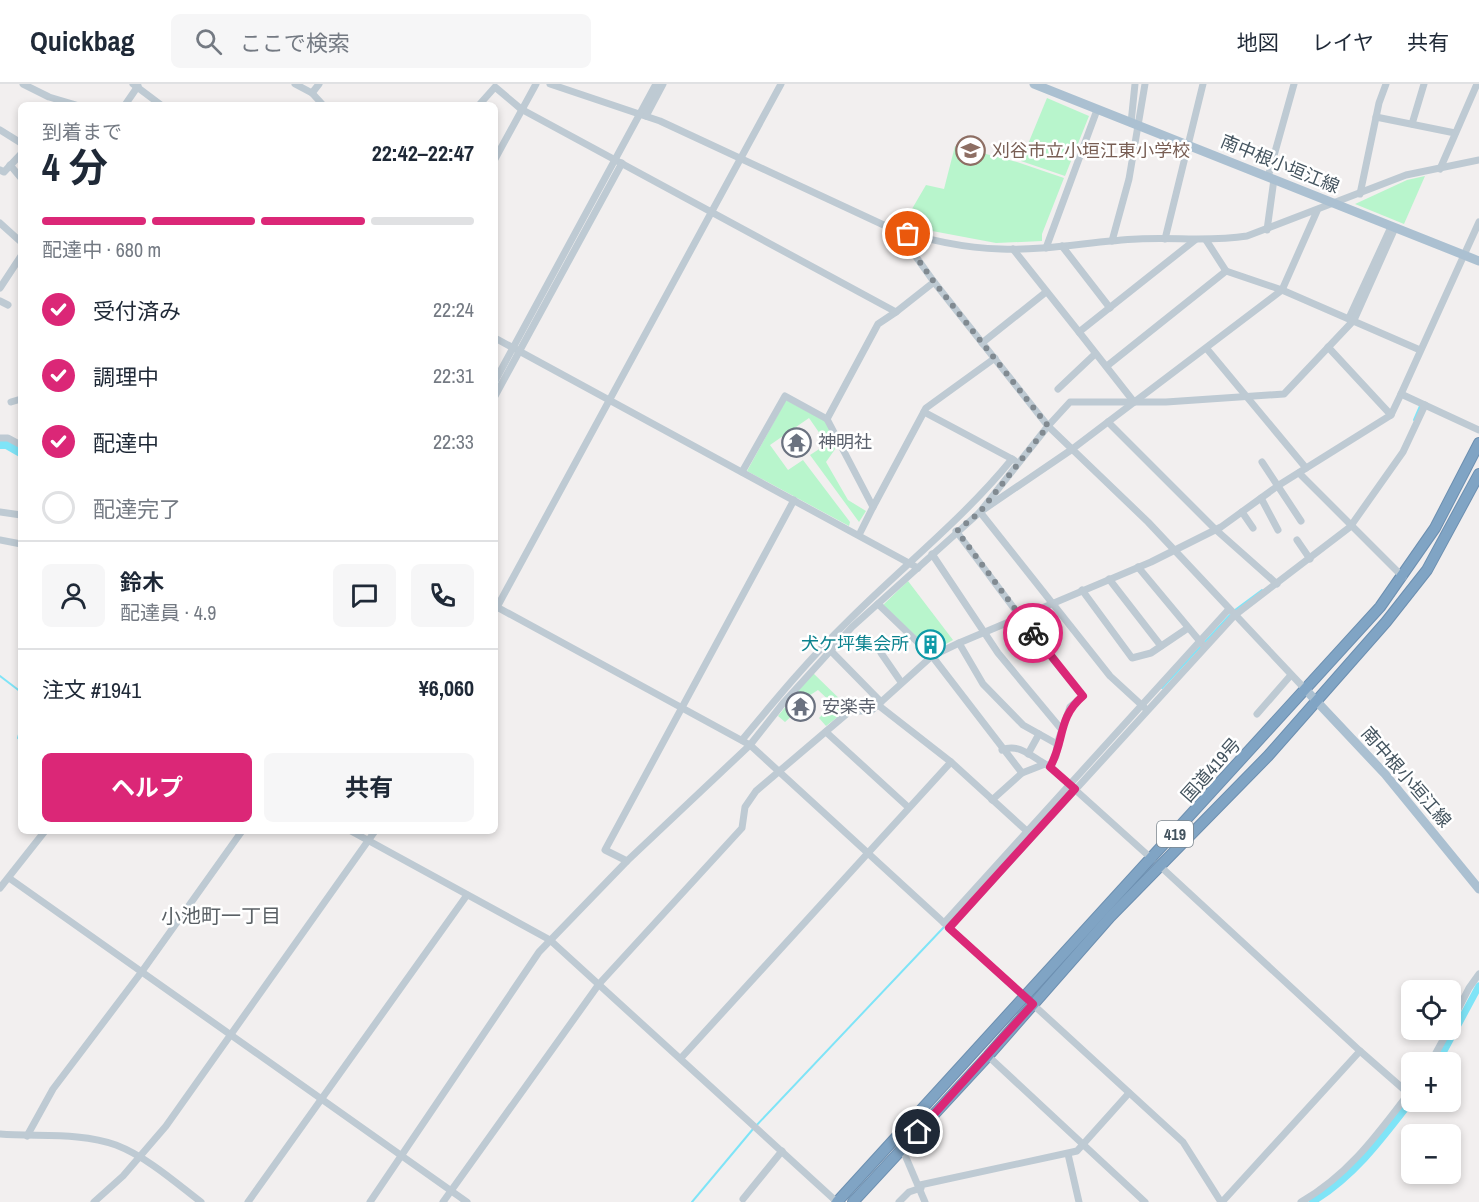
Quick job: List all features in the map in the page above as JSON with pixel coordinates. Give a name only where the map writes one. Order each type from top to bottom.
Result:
[{"type":"highway","name":"国道419号","points":[[837,1202],[1029,1001],[1156,863],[1305,689],[1380,607],[1435,528],[1479,442]]},
{"type":"highway","name":"国道419号","points":[[1156,863],[1269,756],[1393,614],[1427,570],[1479,474]]},
{"type":"highway","name":"国道419号","points":[[853,1202],[988,1056],[1029,1001]]},
{"type":"main road","name":"南中根小垣江線","points":[[1034,84],[1479,261]]},
{"type":"main road","name":"南中根小垣江線","points":[[1305,689],[1385,774],[1479,889]]},
{"type":"street","points":[[24,84],[49,97],[66,102]]},
{"type":"street","points":[[295,84],[312,93],[320,102]]},
{"type":"street","points":[[312,93],[319,84]]},
{"type":"street","points":[[498,153],[536,84]]},
{"type":"street","points":[[550,84],[643,115],[888,227],[908,234],[972,246],[1013,249],[1046,248],[1112,241],[1206,240],[1247,236],[1406,176],[1479,160]]},
{"type":"street","points":[[643,115],[656,84]]},
{"type":"street","points":[[498,389],[516,349],[643,115],[663,84]]},
{"type":"street","points":[[498,604],[781,84]]},
{"type":"street","points":[[1135,84],[1135,125]]},
{"type":"street","points":[[1112,241],[1145,84]]},
{"type":"street","points":[[1166,239],[1203,84]]},
{"type":"street","points":[[1267,230],[1271,178],[1294,84]]},
{"type":"street","points":[[1360,194],[1376,117],[1386,84]]},
{"type":"street","points":[[1412,124],[1424,84]]},
{"type":"street","points":[[1440,169],[1477,84]]},
{"type":"street","points":[[127,102],[136,85],[157,102]]},
{"type":"street","points":[[481,102],[493,86],[521,109],[896,312]]},
{"type":"street","points":[[1046,248],[1097,110]]},
{"type":"street","points":[[1376,117],[1455,133]]},
{"type":"street","points":[[0,130],[18,141]]},
{"type":"street","points":[[0,170],[4,172],[18,157]]},
{"type":"street","points":[[10,165],[18,174]]},
{"type":"street","points":[[370,1202],[539,952],[550,940],[627,861],[750,745],[830,650],[957,531],[980,512],[1071,450],[1282,290],[1317,211]]},
{"type":"street","points":[[442,1202],[599,984],[742,828],[745,807],[756,791],[850,711],[871,711],[932,656],[1175,551],[1215,529],[1306,468],[1392,415],[1479,222]]},
{"type":"street","points":[[0,223],[18,239]]},
{"type":"street","points":[[742,740],[824,645],[987,489],[1070,402],[1248,398],[1284,394],[1352,319],[1393,228]]},
{"type":"street","points":[[908,234],[909,247],[934,282],[1048,426],[1175,551],[1305,689]]},
{"type":"street","points":[[1079,332],[1195,240]]},
{"type":"street","points":[[1206,240],[1226,271],[1282,290],[1420,350]]},
{"type":"street","points":[[1062,246],[1110,308]]},
{"type":"street","points":[[1013,249],[1134,402]]},
{"type":"street","points":[[0,288],[18,261]]},
{"type":"street","points":[[1107,366],[1226,271]]},
{"type":"street","points":[[827,419],[878,324],[934,282]]},
{"type":"street","points":[[982,343],[1046,291]]},
{"type":"street","points":[[0,301],[8,305]]},
{"type":"street","points":[[498,340],[918,568]]},
{"type":"street","points":[[1328,347],[1392,415]]},
{"type":"street","points":[[498,376],[516,349]]},
{"type":"street","points":[[1207,349],[1306,468]]},
{"type":"street","points":[[1058,389],[1095,354]]},
{"type":"street","points":[[859,535],[924,412],[995,358]]},
{"type":"street","points":[[1401,394],[1479,430]]},
{"type":"street","points":[[742,472],[785,396],[827,419],[873,507]]},
{"type":"street","points":[[11,402],[18,400]]},
{"type":"street","points":[[946,925],[1203,645],[1275,582],[1350,527],[1403,452],[1425,405]]},
{"type":"street","points":[[924,412],[1015,461]]},
{"type":"street","points":[[1108,422],[1215,529],[1275,582]]},
{"type":"street","points":[[0,438],[8,438],[18,443]]},
{"type":"street","points":[[980,512],[1015,461]]},
{"type":"street","points":[[1262,462],[1280,485],[1301,521]]},
{"type":"street","points":[[1299,473],[1350,527],[1403,577]]},
{"type":"street","points":[[1261,498],[1278,530]]},
{"type":"street","points":[[627,861],[605,850],[794,500]]},
{"type":"street","points":[[0,512],[18,515]]},
{"type":"street","points":[[980,512],[1110,676],[1144,708]]},
{"type":"street","points":[[1242,512],[1252,528]]},
{"type":"street","points":[[957,531],[1022,616],[1046,653],[1083,696],[1070,707],[1057,744],[1056,756],[1048,766],[1022,773],[992,800]]},
{"type":"street","points":[[0,540],[18,543]]},
{"type":"street","points":[[1297,540],[1309,557]]},
{"type":"street","points":[[932,554],[984,632],[1062,730]]},
{"type":"street","points":[[1138,567],[1203,645]]},
{"type":"street","points":[[1109,579],[1161,646]]},
{"type":"street","points":[[1082,590],[1132,658],[1151,652],[1188,628]]},
{"type":"street","points":[[878,604],[932,656],[1002,750],[1022,773]]},
{"type":"street","points":[[498,609],[750,745],[1187,1146],[1221,1202],[1360,1051]]},
{"type":"street","points":[[1203,645],[1229,609]]},
{"type":"street","points":[[959,643],[984,684],[1023,725],[1057,744]]},
{"type":"street","points":[[830,650],[880,703],[951,762],[1029,834]]},
{"type":"street","points":[[881,653],[901,682]]},
{"type":"street","points":[[1257,714],[1291,675]]},
{"type":"street","points":[[826,732],[908,807]]},
{"type":"street","points":[[1028,754],[1039,734]]},
{"type":"street","points":[[1002,750],[1017,748],[1048,766],[1360,1051],[1401,1084]]},
{"type":"street","points":[[681,1058],[951,762]]},
{"type":"street","points":[[0,888],[43,834]]},
{"type":"street","points":[[27,1136],[53,1089],[143,970],[240,834]]},
{"type":"street","points":[[357,834],[550,940],[837,1202]]},
{"type":"street","points":[[94,1202],[123,1176],[166,1126],[374,834]]},
{"type":"street","points":[[9,878],[143,970],[467,1202]]},
{"type":"street","points":[[248,1202],[467,895]]},
{"type":"street","points":[[1461,1004],[1479,974]]},
{"type":"street","points":[[988,1056],[1145,1202]]},
{"type":"street","points":[[899,1202],[909,1192],[921,1187],[1077,1151],[1130,1093]]},
{"type":"street","points":[[1301,1202],[1340,1176],[1375,1138],[1401,1103]]},
{"type":"street","points":[[0,1134],[109,1143],[138,1157],[201,1202]]},
{"type":"street","points":[[902,1148],[921,1187],[925,1202]]},
{"type":"street","points":[[743,1201],[782,1151]]},
{"type":"street","points":[[1068,1154],[1079,1202]]},
{"type":"green space","points":[[1047,98],[1089,116],[1065,176],[1021,161]]},
{"type":"green space","points":[[955,146],[1017,162],[1064,178],[1042,234],[1042,241],[996,243],[911,227],[909,214],[926,185],[944,189]]},
{"type":"green space","points":[[1425,176],[1404,224],[1355,204],[1407,180]]},
{"type":"green space","points":[[786,400],[825,421],[838,445],[826,462],[848,500],[866,511],[859,522],[810,455],[827,444],[809,418],[770,445],[788,470],[803,460],[850,522],[849,526],[747,471]]},
{"type":"green space","points":[[908,581],[953,640],[939,648],[924,632],[918,638],[883,605]]},
{"type":"green space","points":[[813,673],[849,708],[826,726],[819,718],[833,704],[818,690],[804,699],[800,695],[789,706],[795,713],[785,722],[778,716]]},
{"type":"waterway","points":[[1414,420],[1420,406]]},
{"type":"waterway","points":[[0,443],[7,443],[18,449]]},
{"type":"waterway","points":[[1235,610],[1262,590]]},
{"type":"waterway","points":[[1162,688],[1230,615]]},
{"type":"waterway","points":[[0,676],[18,690]]},
{"type":"waterway","points":[[692,1202],[753,1129],[944,927]]},
{"type":"waterway","points":[[1443,1052],[1479,986]]},
{"type":"waterway","points":[[1312,1202],[1354,1169],[1403,1112]]},
{"type":"way so far","points":[[908,234],[909,247],[934,282],[1048,426],[980,512],[957,531],[1033,633]]},
{"type":"place","name":"刈谷市立小垣江東小学校","points":[[971,151]]},
{"type":"place","name":"神明社","points":[[797,442]]},
{"type":"place","name":"犬ケ坪集会所","points":[[930,644]]},
{"type":"place","name":"安楽寺","points":[[801,707]]},
{"type":"district","name":"小池町一丁目","points":[[221,916]]},
{"type":"route","points":[[918,1132],[1033,1004],[949,928],[1075,789],[1050,767],[1056,756],[1065,716],[1070,707],[1083,696],[1046,653],[1033,633]]}]
